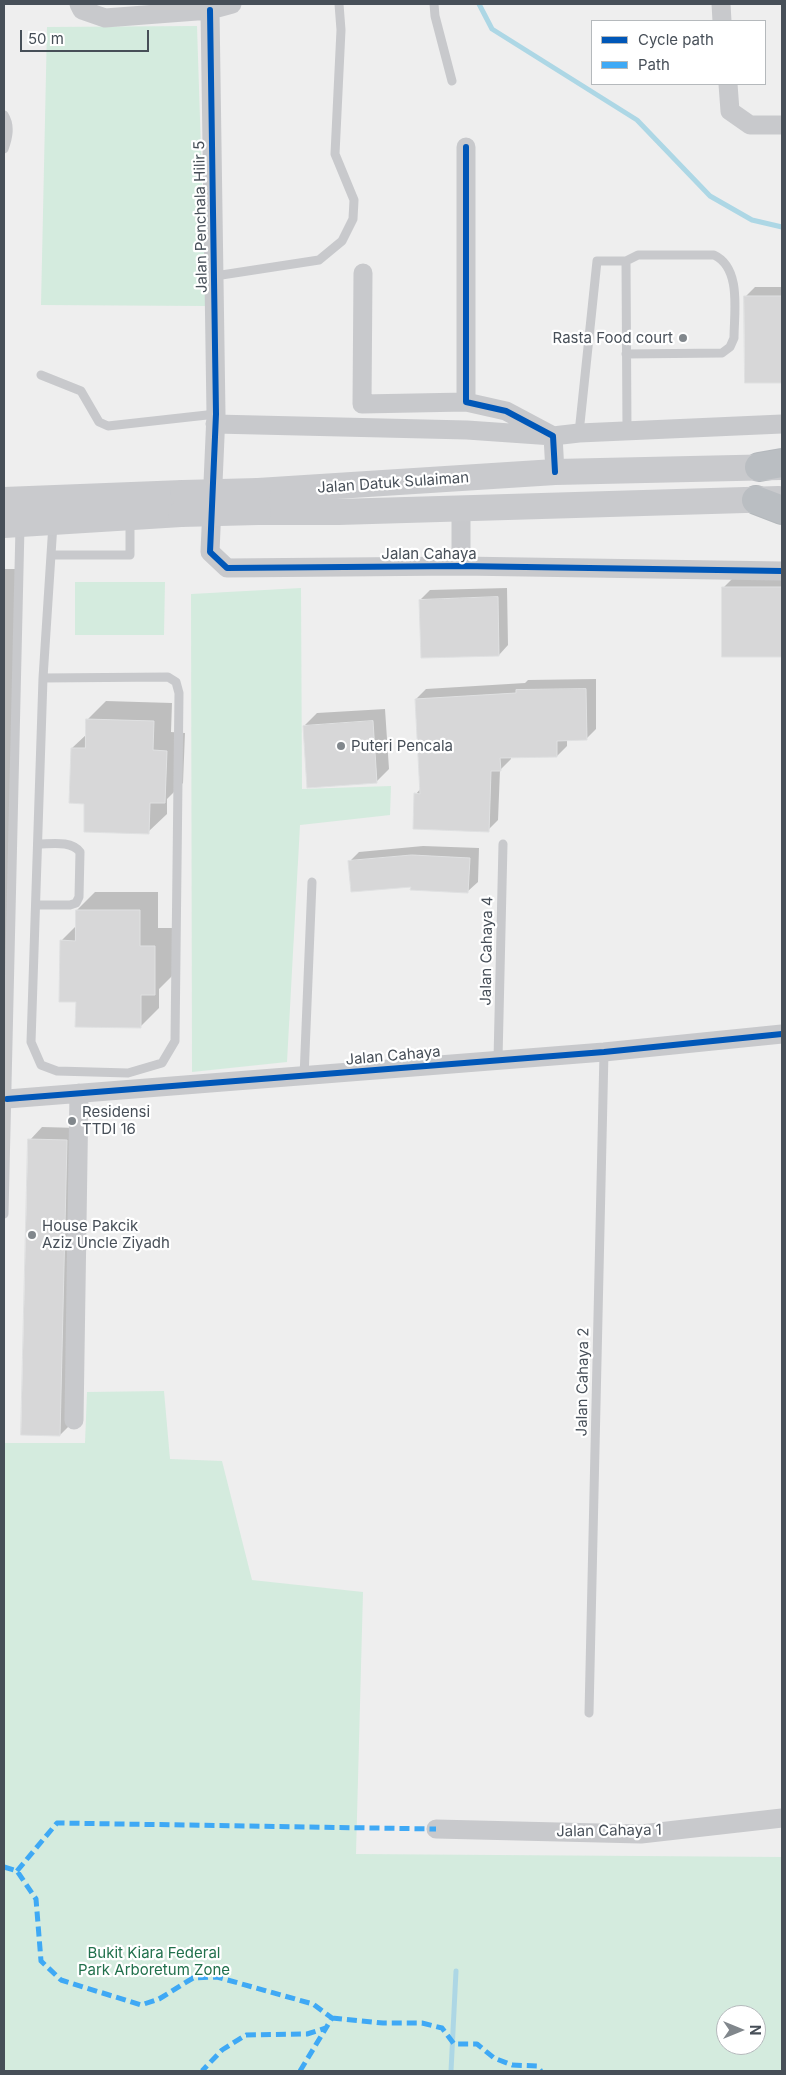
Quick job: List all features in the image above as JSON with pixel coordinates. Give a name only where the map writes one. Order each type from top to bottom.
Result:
[{"type":"highway","points":[[756,500],[782,510]]},
{"type":"main road","name":"Jalan Datuk Sulaiman","points":[[258,502],[555,472],[774,466]]},
{"type":"main road","name":"Jalan Datuk Sulaiman","points":[[12,524],[53,510],[182,503],[258,502],[461,508],[782,499]]},
{"type":"main road","name":"Jalan Datuk Sulaiman","points":[[4,500],[53,510],[130,517],[182,503]]},
{"type":"street","points":[[79,4],[82,10],[105,18],[210,10],[232,4]]},
{"type":"street","points":[[721,4],[722,20]]},
{"type":"street","name":"Jalan Penchala Hilir 5","points":[[210,10],[215,276],[215,419]]},
{"type":"street","points":[[728,85],[730,110],[750,125],[782,125]]},
{"type":"street","points":[[466,147],[466,402]]},
{"type":"street","points":[[363,273],[362,404],[466,402],[506,410],[553,436]]},
{"type":"street","points":[[215,419],[467,430],[553,436],[580,433],[782,424]]},
{"type":"street","name":"Jalan Cahaya","points":[[215,419],[210,552],[227,568],[461,566],[782,571]]},
{"type":"street","points":[[553,436],[555,472]]},
{"type":"street","name":"Jalan Cahaya","points":[[461,508],[461,566]]},
{"type":"street","name":"Jalan Cahaya","points":[[7,1100],[304,1077],[498,1059],[604,1052],[782,1034]]},
{"type":"street","points":[[74,1420],[78,1094]]},
{"type":"street","name":"Jalan Cahaya 1","points":[[436,1829],[641,1834],[782,1818]]},
{"type":"lane","points":[[215,276],[319,260],[342,240],[353,219],[354,200],[335,154],[341,30],[339,4]]},
{"type":"lane","points":[[434,4],[435,16],[452,81]]},
{"type":"lane","points":[[4,115],[7,120],[9,133],[4,150]]},
{"type":"lane","points":[[580,433],[597,261],[626,261],[638,255],[714,255],[722,259],[730,271],[733,282],[734,338],[730,347],[722,354],[626,354]]},
{"type":"lane","points":[[626,261],[627,431]]},
{"type":"lane","points":[[41,375],[81,391],[99,422],[108,426],[215,419]]},
{"type":"lane","points":[[43,678],[168,676],[176,682],[178,687],[175,1041],[162,1063],[128,1074],[57,1071],[41,1065],[31,1042],[43,678],[52,555],[53,510]]},
{"type":"lane","points":[[52,555],[130,554],[130,517]]},
{"type":"lane","points":[[4,1214],[7,1100],[12,524]]},
{"type":"lane","points":[[36,905],[70,905],[76,903],[79,897],[80,852],[71,845],[38,844]]},
{"type":"lane","name":"Jalan Cahaya 4","points":[[498,1059],[503,844]]},
{"type":"lane","points":[[304,1077],[312,882]]},
{"type":"lane","name":"Jalan Cahaya 2","points":[[589,1713],[604,1052]]},
{"type":"green space","points":[[197,26],[206,306],[41,305],[47,27]]},
{"type":"green space","points":[[75,582],[165,582],[164,635],[75,635]]},
{"type":"green space","points":[[301,588],[302,789],[391,786],[390,815],[300,825],[287,1062],[192,1072],[191,594]]},
{"type":"green space","name":"Bukit Kiara Federal Park Arboretum Zone","points":[[164,1391],[170,1459],[222,1461],[252,1580],[363,1592],[356,1854],[782,1857],[782,2071],[4,2071],[4,1443],[85,1443],[87,1392]]},
{"type":"building","points":[[744,296],[782,296],[782,383],[745,383]]},
{"type":"building","points":[[722,587],[782,587],[782,657],[722,657]]},
{"type":"building","points":[[498,597],[499,656],[421,658],[419,600]]},
{"type":"building","points":[[586,689],[587,740],[557,741],[557,757],[500,758],[501,771],[491,771],[489,832],[413,829],[414,793],[420,794],[415,699],[516,693],[516,690]]},
{"type":"building","points":[[86,719],[154,721],[153,750],[167,751],[165,803],[150,803],[149,834],[84,832],[84,804],[69,803],[71,748],[85,748]]},
{"type":"building","points":[[373,721],[377,783],[307,788],[303,726]]},
{"type":"building","points":[[412,855],[470,858],[468,893],[410,890],[411,887],[351,892],[348,861]]},
{"type":"building","points":[[76,910],[140,910],[140,946],[155,946],[155,995],[141,995],[141,1028],[75,1027],[76,1002],[59,1002],[60,940],[75,941]]},
{"type":"building","points":[[28,1139],[67,1140],[60,1436],[21,1435]]},
{"type":"waterway","points":[[479,4],[492,29],[637,120],[710,196],[752,220],[782,227]]},
{"type":"waterway","points":[[451,2071],[456,1971]]},
{"type":"marked path","points":[[17,1871],[57,1823],[436,1829]]},
{"type":"marked path","points":[[4,1867],[17,1871],[36,1899],[41,1961],[61,1980],[141,2005],[159,1999],[193,1978],[217,1977],[313,2004],[332,2018],[326,2028],[307,2034],[246,2035],[222,2050],[202,2071]]},
{"type":"marked path","points":[[332,2018],[383,2023],[422,2023],[442,2028],[454,2044],[477,2044],[494,2058],[512,2065],[537,2066],[541,2071]]},
{"type":"marked path","points":[[300,2071],[326,2028]]},
{"type":"cycle path","points":[[210,10],[216,414],[210,552],[227,568],[461,566],[782,571]]},
{"type":"cycle path","points":[[466,147],[466,402],[506,411],[553,436],[555,472]]},
{"type":"cycle path","points":[[7,1099],[604,1052],[782,1034]]},
{"type":"place","name":"Rasta Food court","points":[[683,338]]},
{"type":"place","name":"Puteri Pencala","points":[[341,746]]},
{"type":"place","name":"Residensi TTDI 16","points":[[72,1121]]},
{"type":"place","name":"House Pakcik Aziz Uncle Ziyadh","points":[[32,1235]]}]
